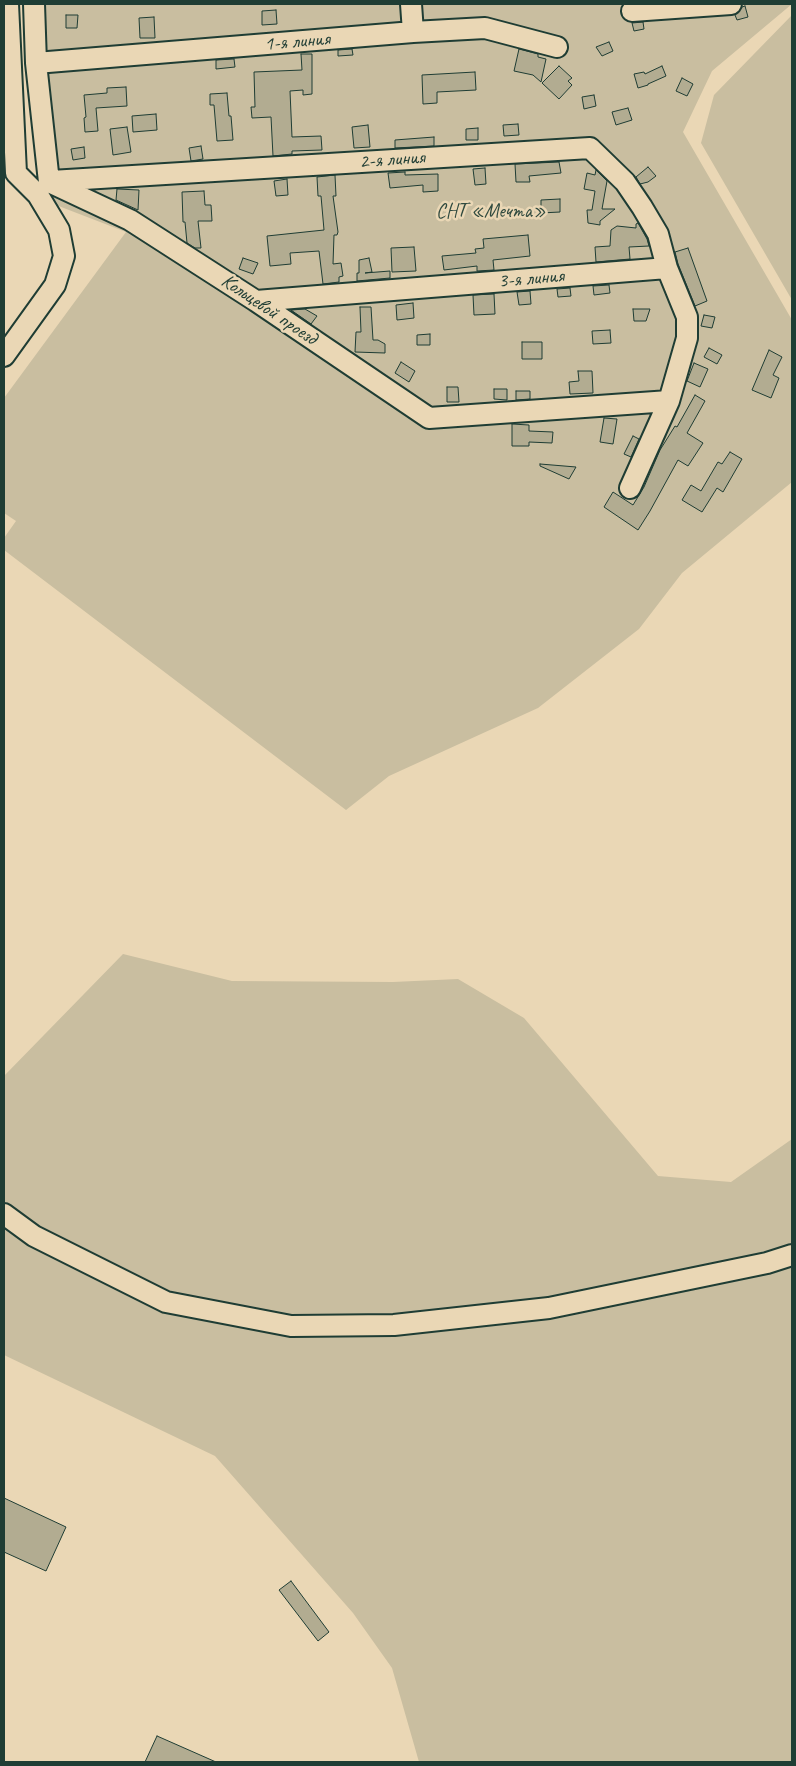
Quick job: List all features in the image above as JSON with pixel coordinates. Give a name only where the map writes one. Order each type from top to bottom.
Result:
[{"type":"street","points":[[4,356],[54,285],[64,256],[59,230],[38,195],[16,173],[8,4]]},
{"type":"street","points":[[34,4],[36,63],[49,182]]},
{"type":"street","points":[[411,4],[413,32]]},
{"type":"street","points":[[632,11],[731,4]]},
{"type":"street","name":"1-я линия","points":[[36,63],[413,32],[485,28],[557,47]]},
{"type":"street","name":"2-я линия","points":[[49,182],[590,148],[625,182],[642,208],[658,234],[667,268]]},
{"type":"street","name":"Кольцевой проезд","points":[[49,182],[130,220],[256,300],[429,418],[669,401]]},
{"type":"street","points":[[630,488],[669,401],[688,338],[687,317],[667,268]]},
{"type":"street","name":"3-я линия","points":[[256,300],[667,268]]},
{"type":"street","points":[[4,1214],[34,1236],[166,1302],[291,1326],[394,1325],[549,1308],[767,1263],[792,1255]]},
{"type":"green space","name":"СНТ «Мечта»","points":[[34,4],[792,4],[712,71],[683,132],[792,320],[792,482],[682,573],[639,629],[538,708],[389,776],[346,810],[4,550],[4,538],[16,521],[4,513],[4,398],[126,232],[56,205],[49,182]]},
{"type":"green space","points":[[792,15],[792,300],[701,143],[714,95]]},
{"type":"green space","points":[[123,954],[232,981],[393,982],[458,979],[524,1018],[658,1176],[731,1182],[792,1139],[792,1762],[419,1762],[392,1668],[353,1613],[215,1456],[4,1355],[4,1076]]},
{"type":"building","points":[[745,6],[748,17],[737,20],[735,15]]},
{"type":"building","points":[[276,10],[277,24],[262,25],[262,11]]},
{"type":"building","points":[[66,15],[78,15],[77,28],[66,28]]},
{"type":"building","points":[[154,17],[155,38],[140,38],[139,18]]},
{"type":"building","points":[[643,22],[644,29],[634,31],[632,23]]},
{"type":"building","points":[[609,42],[613,51],[602,56],[596,47]]},
{"type":"building","points":[[352,49],[353,55],[338,56],[338,50]]},
{"type":"building","points":[[519,49],[538,54],[538,57],[546,59],[541,82],[533,75],[514,71]]},
{"type":"building","points":[[301,54],[312,54],[312,94],[303,95],[303,90],[290,91],[292,137],[321,136],[322,150],[292,151],[292,154],[273,156],[271,117],[252,118],[251,107],[255,107],[254,72],[302,70]]},
{"type":"building","points":[[234,59],[235,67],[216,69],[216,60]]},
{"type":"building","points":[[559,66],[572,78],[568,81],[572,85],[559,99],[542,83]]},
{"type":"building","points":[[662,66],[666,76],[638,88],[634,74],[644,72],[645,74]]},
{"type":"building","points":[[475,72],[476,90],[437,92],[437,103],[423,104],[422,75]]},
{"type":"building","points":[[682,78],[693,84],[687,96],[676,91]]},
{"type":"building","points":[[126,87],[127,106],[96,108],[98,131],[85,132],[84,95],[107,93],[107,88]]},
{"type":"building","points":[[227,93],[233,140],[217,141],[214,105],[210,105],[210,94]]},
{"type":"building","points":[[594,95],[596,106],[584,109],[582,97]]},
{"type":"building","points":[[628,108],[632,120],[616,125],[612,112]]},
{"type":"building","points":[[156,114],[157,130],[133,132],[132,116]]},
{"type":"building","points":[[518,124],[519,135],[504,136],[503,125]]},
{"type":"building","points":[[368,125],[370,147],[354,148],[352,127]]},
{"type":"building","points":[[127,127],[131,152],[113,155],[110,129]]},
{"type":"building","points":[[478,128],[478,140],[466,140],[466,129]]},
{"type":"building","points":[[434,137],[434,146],[395,148],[395,140]]},
{"type":"building","points":[[201,146],[203,159],[191,161],[189,148]]},
{"type":"building","points":[[84,147],[85,158],[73,160],[71,149]]},
{"type":"building","points":[[559,162],[561,173],[529,176],[530,182],[516,182],[515,164]]},
{"type":"building","points":[[648,167],[656,176],[648,182],[640,184],[636,177]]},
{"type":"building","points":[[485,168],[486,184],[475,185],[473,169]]},
{"type":"building","points":[[596,170],[607,181],[602,209],[615,209],[600,221],[600,225],[588,223],[587,210],[592,210],[595,191],[584,189],[587,173],[595,175]]},
{"type":"building","points":[[405,172],[405,175],[438,174],[438,191],[423,192],[423,185],[390,188],[388,173]]},
{"type":"building","points":[[335,175],[336,196],[333,196],[338,232],[337,235],[334,235],[333,264],[341,263],[343,276],[339,277],[339,282],[323,284],[319,251],[290,253],[291,264],[270,266],[267,236],[324,230],[317,177]]},
{"type":"building","points":[[287,179],[288,195],[276,196],[274,181]]},
{"type":"building","points":[[117,189],[139,190],[138,210],[116,200]]},
{"type":"building","points":[[204,191],[205,205],[211,205],[212,221],[198,221],[201,248],[195,248],[187,243],[185,222],[183,222],[182,192]]},
{"type":"building","points":[[560,199],[560,212],[541,213],[541,200]]},
{"type":"building","points":[[638,223],[649,246],[629,247],[630,259],[596,262],[595,247],[610,246],[611,230],[617,226],[636,228]]},
{"type":"building","points":[[528,235],[530,256],[493,260],[494,270],[477,271],[477,266],[444,270],[442,256],[476,253],[475,249],[484,248],[483,239]]},
{"type":"building","points":[[414,247],[416,271],[392,272],[391,248]]},
{"type":"building","points":[[688,248],[707,301],[695,306],[675,252]]},
{"type":"building","points":[[243,258],[258,263],[253,274],[239,269]]},
{"type":"building","points":[[369,258],[372,272],[365,273],[390,271],[390,278],[357,281],[359,260]]},
{"type":"building","points":[[609,285],[610,293],[594,295],[593,286]]},
{"type":"building","points":[[570,288],[571,296],[558,297],[557,289]]},
{"type":"building","points":[[530,291],[531,304],[519,305],[517,292]]},
{"type":"building","points":[[494,294],[495,314],[474,315],[473,295]]},
{"type":"building","points":[[413,303],[414,318],[397,320],[396,305]]},
{"type":"building","points":[[360,307],[371,307],[373,340],[378,340],[385,344],[385,353],[355,352],[356,332],[361,332]]},
{"type":"building","points":[[305,309],[317,316],[311,324],[291,310]]},
{"type":"building","points":[[633,309],[650,309],[646,321],[634,321]]},
{"type":"building","points":[[704,315],[715,317],[712,328],[701,326]]},
{"type":"building","points":[[610,330],[611,343],[593,344],[592,331]]},
{"type":"building","points":[[430,334],[430,345],[417,345],[417,335]]},
{"type":"building","points":[[522,342],[542,342],[542,359],[522,359]]},
{"type":"building","points":[[709,348],[722,355],[717,364],[704,357]]},
{"type":"building","points":[[769,350],[782,357],[773,375],[779,378],[771,398],[752,390]]},
{"type":"building","points":[[401,362],[415,371],[409,382],[395,373]]},
{"type":"building","points":[[694,363],[708,369],[700,387],[687,381]]},
{"type":"building","points":[[578,371],[592,371],[593,393],[570,394],[569,382],[579,381]]},
{"type":"building","points":[[447,387],[458,387],[459,402],[447,402]]},
{"type":"building","points":[[494,389],[507,389],[507,400],[494,399]]},
{"type":"building","points":[[516,391],[530,391],[530,399],[516,400]]},
{"type":"building","points":[[695,395],[705,401],[687,433],[703,443],[688,466],[678,460],[638,530],[604,507],[613,492],[633,505],[644,487],[660,450],[675,426],[677,427]]},
{"type":"building","points":[[604,418],[617,419],[613,444],[600,442]]},
{"type":"building","points":[[512,424],[529,425],[529,431],[553,432],[552,443],[529,442],[529,446],[512,446]]},
{"type":"building","points":[[633,436],[639,439],[631,457],[624,454]]},
{"type":"building","points":[[730,452],[742,459],[723,492],[717,488],[702,512],[682,500],[691,485],[701,491],[718,462],[722,464]]},
{"type":"building","points":[[540,464],[576,467],[569,479],[540,466]]},
{"type":"building","points":[[4,1498],[66,1527],[46,1571],[4,1552]]},
{"type":"building","points":[[291,1581],[329,1632],[318,1641],[279,1590]]},
{"type":"building","points":[[157,1736],[216,1762],[145,1762]]}]
